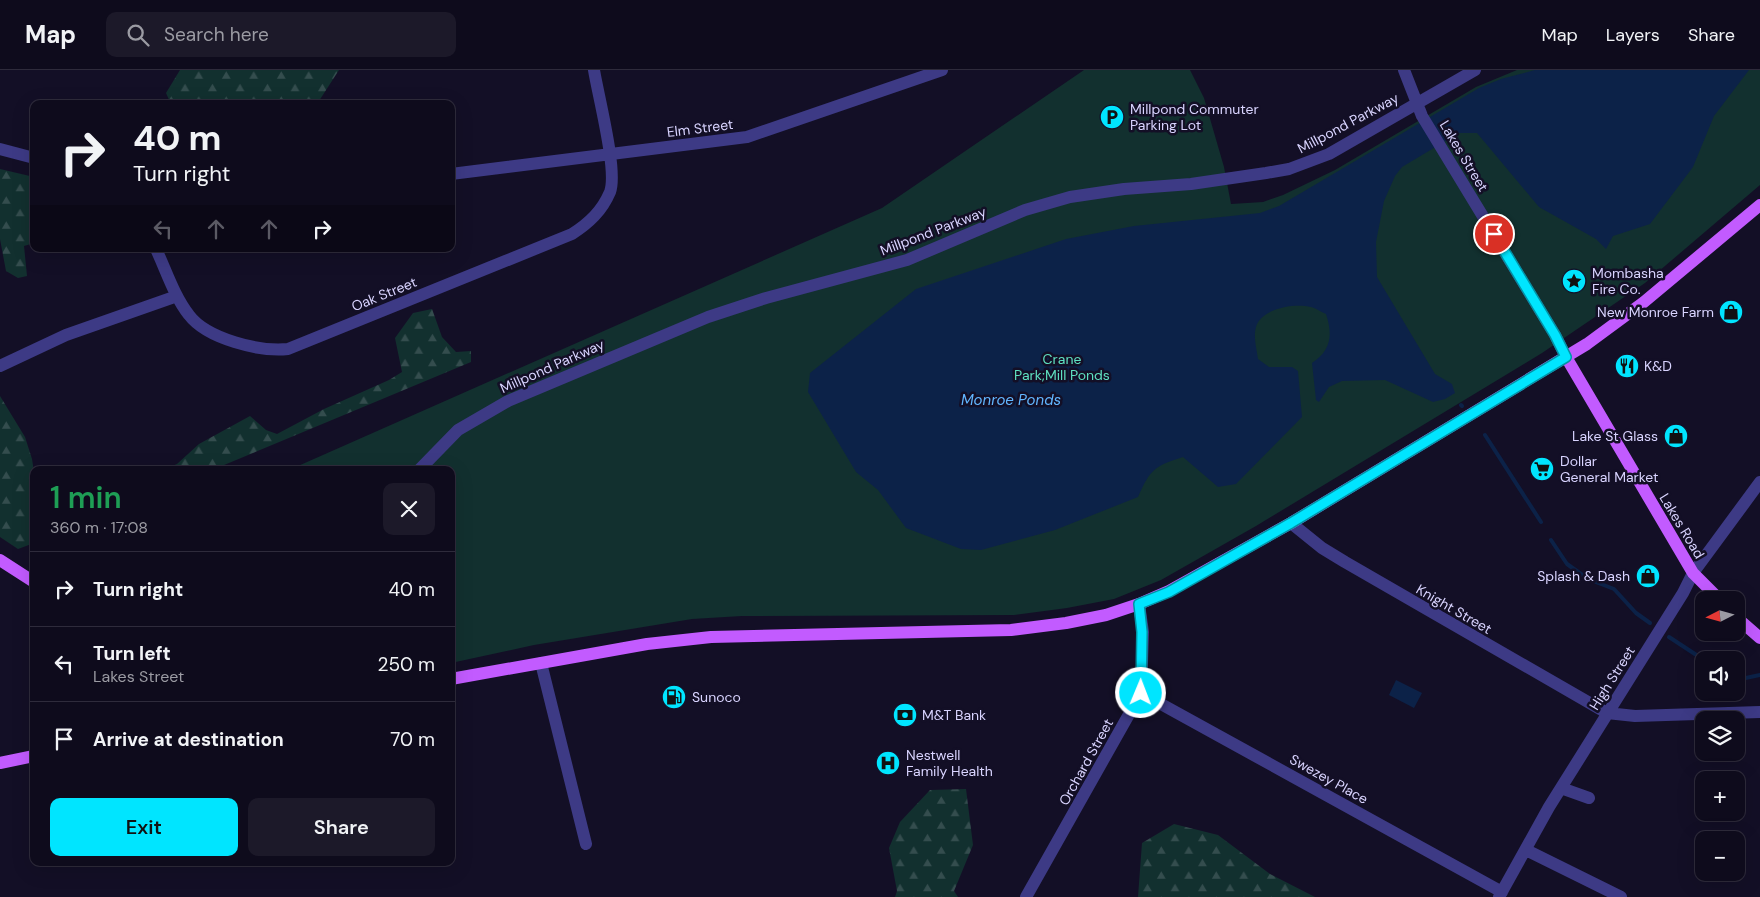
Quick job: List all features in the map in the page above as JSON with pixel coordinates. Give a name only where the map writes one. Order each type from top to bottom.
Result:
[{"type":"main road","points":[[455,678],[647,644],[711,637],[1011,630],[1066,623],[1106,615],[1139,604],[1169,592],[1291,523],[1566,357],[1644,302],[1760,205]]},
{"type":"main road","name":"Lakes Road","points":[[1566,357],[1693,573],[1711,591]]},
{"type":"main road","points":[[0,560],[30,579]]},
{"type":"main road","points":[[1754,628],[1760,638]]},
{"type":"main road","points":[[0,763],[30,757]]},
{"type":"street","name":"Oak Street","points":[[157,252],[177,296],[189,316],[209,331],[256,348],[271,351],[288,349],[572,234],[594,219],[610,191],[609,154],[594,70]]},
{"type":"street","name":"Elm Street","points":[[455,173],[747,137],[942,70]]},
{"type":"street","name":"Lakes Street","points":[[1404,70],[1416,105],[1555,335],[1566,357]]},
{"type":"street","name":"Millpond Parkway","points":[[423,466],[458,430],[508,401],[708,317],[766,298],[907,260],[1026,210],[1070,197],[1124,189],[1191,184],[1289,169],[1329,154],[1475,70]]},
{"type":"street","points":[[0,149],[30,157]]},
{"type":"street","points":[[0,366],[66,335],[177,296]]},
{"type":"street","name":"High Street","points":[[1501,894],[1561,788],[1683,593],[1693,573],[1760,482]]},
{"type":"street","name":"Knight Street","points":[[1291,523],[1310,539],[1345,562],[1607,713]]},
{"type":"street","name":"Orchard Street","points":[[1026,897],[1141,693],[1142,632],[1139,604]]},
{"type":"street","points":[[541,663],[586,844]]},
{"type":"street","name":"Swezey Place","points":[[1141,693],[1501,894]]},
{"type":"street","points":[[1607,713],[1635,716],[1760,712]]},
{"type":"street","points":[[1561,788],[1589,798]]},
{"type":"street","points":[[1526,850],[1621,897]]},
{"type":"green space","points":[[180,70],[339,70],[320,100],[169,100],[166,93]]},
{"type":"green space","name":"Crane Park;Mill Ponds","points":[[1084,70],[1190,70],[1204,98],[1224,167],[1231,204],[1263,202],[1283,195],[1335,170],[1476,87],[1517,70],[1760,70],[1760,185],[1645,283],[1542,353],[1256,526],[1161,580],[1114,599],[1014,615],[742,616],[692,619],[534,645],[455,662],[455,466],[298,466],[882,208]]},
{"type":"green space","points":[[0,169],[30,176],[30,244],[24,246],[27,276],[18,278],[6,271],[0,239]]},
{"type":"green space","points":[[432,309],[442,337],[456,352],[471,351],[471,362],[222,466],[172,466],[199,444],[250,416],[266,430],[277,434],[324,409],[389,380],[402,372],[395,338],[413,313]]},
{"type":"green space","points":[[0,396],[25,437],[33,466],[30,466],[30,544],[18,549],[0,537]]},
{"type":"green space","points":[[966,789],[973,845],[954,891],[958,897],[895,897],[897,891],[889,848],[900,822],[930,790]]},
{"type":"green space","points":[[1174,824],[1218,835],[1270,874],[1315,897],[1138,897],[1142,843]]},
{"type":"water","name":"Monroe Ponds","points":[[1535,70],[1749,70],[1714,116],[1693,167],[1650,224],[1613,236],[1606,249],[1596,239],[1539,207],[1477,133],[1459,133],[1402,167],[1395,176],[1384,201],[1376,242],[1377,277],[1435,374],[1452,384],[1455,393],[1445,399],[1433,402],[1385,380],[1342,381],[1329,387],[1319,402],[1316,400],[1312,363],[1323,353],[1329,342],[1330,336],[1326,314],[1304,306],[1279,308],[1265,315],[1256,327],[1255,339],[1258,359],[1269,367],[1292,367],[1298,371],[1302,417],[1236,484],[1218,487],[1183,457],[1165,463],[1154,470],[1138,497],[1055,530],[981,550],[961,549],[906,528],[878,490],[856,472],[808,392],[810,373],[916,289],[1066,239],[1134,226],[1260,213],[1279,206],[1479,88],[1501,79]]},
{"type":"water","points":[[1396,680],[1422,693],[1414,708],[1389,695]]},
{"type":"waterway","points":[[1485,435],[1541,522]]},
{"type":"waterway","points":[[1551,540],[1567,564],[1588,579],[1614,589],[1636,613],[1650,623]]},
{"type":"waterway","points":[[1669,637],[1695,654]]},
{"type":"waterway","points":[[1745,678],[1760,675]]},
{"type":"place","name":"Millpond Commuter Parking Lot","points":[[1112,117]]},
{"type":"place","name":"Mombasha Fire Co.","points":[[1574,281]]},
{"type":"place","name":"New Monroe Farm","points":[[1731,312]]},
{"type":"place","name":"K&D","points":[[1627,366]]},
{"type":"place","name":"Lake St Glass","points":[[1676,436]]},
{"type":"place","name":"Dollar General Market","points":[[1542,469]]},
{"type":"place","name":"Splash & Dash","points":[[1648,576]]},
{"type":"place","name":"Sunoco","points":[[674,697]]},
{"type":"place","name":"M&T Bank","points":[[905,715]]},
{"type":"place","name":"Nestwell Family Health","points":[[888,763]]},
{"type":"route","points":[[1141,693],[1142,632],[1139,604],[1169,592],[1291,523],[1566,357],[1555,335],[1494,234]]}]
